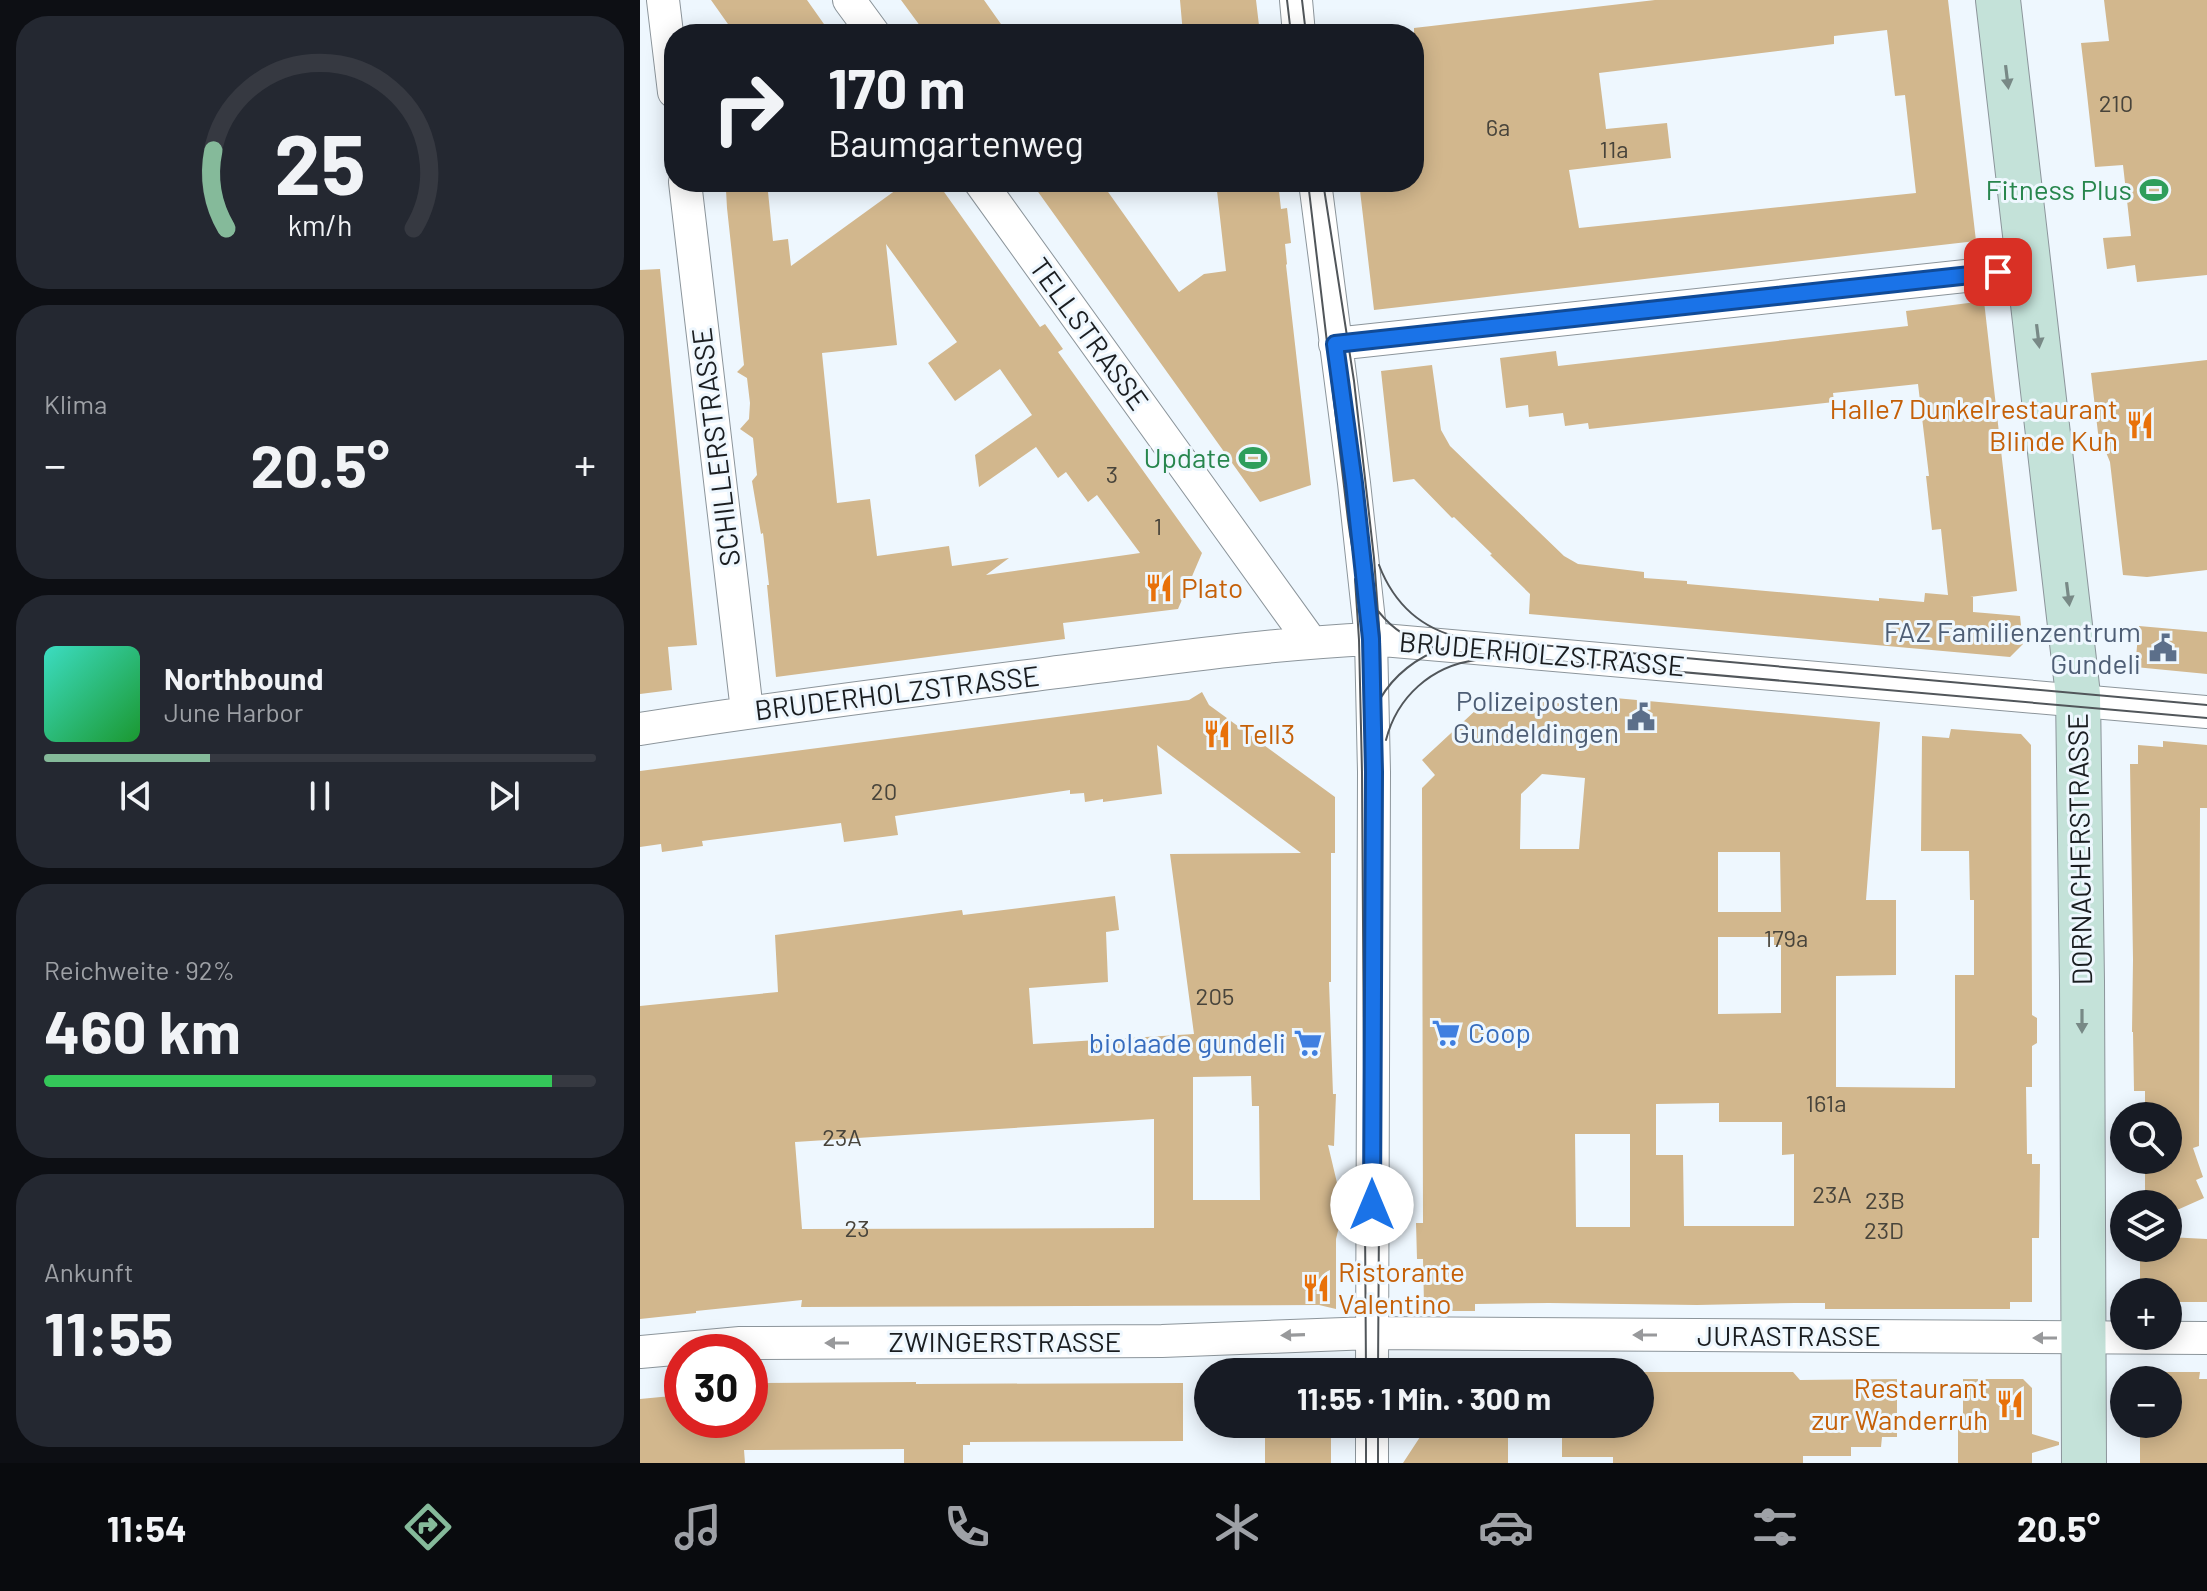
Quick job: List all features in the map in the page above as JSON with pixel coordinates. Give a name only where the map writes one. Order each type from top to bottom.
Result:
[{"type":"main road","name":"DORNACHERSTRASSE","points":[[1998,0],[2078,702],[2084,1463]]},
{"type":"street","points":[[663,0],[666,24]]},
{"type":"street","points":[[849,0],[867,24]]},
{"type":"street","name":"SCHILLERSTRASSE","points":[[686,192],[747,711]]},
{"type":"street","name":"TELLSTRASSE","points":[[987,192],[1311,642]]},
{"type":"street","points":[[1316,192],[1371,639],[1374,772],[1372,1358]]},
{"type":"street","points":[[1335,344],[2030,269]]},
{"type":"street","name":"BRUDERHOLZSTRASSE","points":[[640,729],[747,711],[1311,642],[1371,639],[2207,712]]},
{"type":"street","name":"JURASTRASSE","points":[[1371,1333],[2207,1338]]},
{"type":"street","name":"ZWINGERSTRASSE","points":[[640,1352],[740,1343],[1162,1341],[1371,1333]]},
{"type":"street","points":[[1372,1438],[1372,1463]]},
{"type":"building","points":[[711,0],[807,0],[824,24],[728,24]]},
{"type":"building","points":[[901,0],[984,0],[1001,24],[919,24]]},
{"type":"building","points":[[1180,0],[1256,0],[1259,24],[1182,24]]},
{"type":"building","points":[[1655,0],[1948,0],[1976,241],[1374,310],[1360,192],[1424,192],[1424,27]],"holes":[[[1887,30],[1895,96],[1905,95],[1916,193],[1579,228],[1569,170],[1671,158],[1667,123],[1606,129],[1599,73],[1834,44],[1834,36]]]},
{"type":"building","points":[[2104,0],[2207,0],[2207,275],[2137,282],[2135,265],[2107,269],[2103,238],[2131,236],[2123,165],[2095,167],[2081,43],[2109,41]]},
{"type":"building","points":[[726,192],[768,192],[773,241],[788,239],[791,266],[893,192],[944,192],[1040,327],[1045,324],[1063,349],[1058,352],[1202,553],[1178,609],[1063,623],[1065,639],[776,677],[763,533],[752,481],[757,475],[753,438],[740,429],[749,419],[750,403],[747,378],[737,372],[744,365]],"holes":[[[886,244],[957,342],[928,363],[955,401],[1000,369],[1032,415],[975,455],[979,487],[1036,447],[1058,478],[1066,472],[1088,502],[1097,495],[1140,553],[986,575],[1009,558],[952,566],[949,546],[877,556],[870,499],[837,503],[822,353],[897,345]]]},
{"type":"building","points":[[1038,192],[1108,192],[1179,292],[1204,274],[1226,271],[1217,192],[1279,192],[1281,209],[1287,208],[1291,243],[1285,244],[1286,265],[1311,485],[1260,502]]},
{"type":"building","points":[[660,269],[697,645],[668,647],[672,690],[640,694],[640,270]]},
{"type":"building","points":[[1984,301],[2017,591],[1970,597],[1973,597],[1973,612],[2020,616],[2023,644],[2010,657],[1529,614],[1530,594],[1454,517],[1414,479],[1393,482],[1381,371],[1432,365],[1441,430],[1450,446],[1564,556],[1578,564],[1644,572],[1644,578],[1687,581],[1687,584],[1879,601],[1879,598],[1924,602],[1925,593],[1948,595],[1941,529],[1932,530],[1918,384],[1833,393],[1834,402],[1589,429],[1588,423],[1565,426],[1563,413],[1529,417],[1528,405],[1506,408],[1500,358],[1556,351],[1558,366],[1908,326],[1906,311]]},
{"type":"building","points":[[2207,360],[2207,570],[2147,577],[2123,575],[2110,462],[2098,433],[2091,373]]},
{"type":"building","points":[[2139,626],[2207,632],[2207,674],[2135,667]]},
{"type":"building","points":[[1202,692],[1209,705],[1335,797],[1329,982],[1333,1094],[1336,1094],[1334,1146],[1328,1145],[1338,1187],[1332,1198],[1339,1227],[1336,1239],[1336,1309],[1319,1305],[801,1307],[802,1300],[640,1319],[640,1006],[778,992],[775,935],[962,910],[963,915],[1115,896],[1119,930],[1106,932],[1108,982],[1029,988],[1033,1044],[1194,1034],[1170,854],[1301,853],[1157,745],[1162,794],[1085,802],[1084,793],[1070,794],[1070,790],[895,816],[898,835],[844,842],[841,823],[702,841],[703,846],[662,852],[661,844],[640,847],[640,771],[1189,700]],"holes":[[[1251,1076],[1252,1106],[1259,1106],[1260,1200],[1193,1200],[1193,1077]],[[1154,1119],[1154,1228],[802,1229],[795,1142]]]},
{"type":"building","points":[[1490,697],[1504,713],[1518,700],[1615,708],[1615,698],[1880,722],[1866,900],[1896,900],[1896,975],[1836,976],[1836,1087],[1955,1088],[1955,975],[1974,975],[1974,900],[1970,900],[1969,851],[1921,851],[1922,736],[1949,738],[1951,729],[2021,734],[2031,745],[2032,1015],[2037,1018],[2037,1043],[2032,1046],[2032,1087],[2026,1087],[2027,1154],[2032,1154],[2032,1164],[2040,1164],[2039,1238],[2032,1238],[2032,1302],[2010,1302],[2010,1309],[1825,1309],[1825,1303],[1475,1304],[1475,1311],[1446,1311],[1445,1304],[1424,1304],[1423,1259],[1417,1259],[1416,1223],[1423,1223],[1422,788],[1435,775],[1422,760]],"holes":[[[1542,774],[1585,778],[1579,849],[1520,849],[1521,794]],[[1718,852],[1780,852],[1781,912],[1718,912]],[[1718,937],[1774,937],[1774,945],[1781,945],[1781,1013],[1718,1014]],[[1719,1103],[1719,1122],[1782,1122],[1782,1155],[1794,1154],[1794,1226],[1684,1226],[1683,1155],[1656,1155],[1656,1104]],[[1575,1134],[1630,1134],[1630,1227],[1576,1227]]]},
{"type":"building","points":[[2163,741],[2207,745],[2207,808],[2200,808],[2199,1146],[2193,1148],[2203,1177],[2196,1180],[2204,1198],[2182,1208],[2182,1190],[2145,1190],[2145,1174],[2182,1174],[2182,1102],[2145,1102],[2145,1091],[2134,1091],[2130,764],[2138,764],[2138,745],[2163,747]]},
{"type":"building","points":[[2182,1238],[2207,1239],[2207,1302],[2182,1302],[2182,1278],[2140,1278],[2140,1262],[2182,1262]]},
{"type":"building","points":[[1654,1372],[1793,1372],[1800,1380],[1897,1379],[1897,1437],[1882,1437],[1881,1447],[1851,1447],[1851,1456],[1803,1456],[1803,1463],[1613,1463],[1613,1457],[1562,1457],[1562,1438],[1654,1438]]},
{"type":"building","points":[[2182,1372],[2200,1372],[2199,1379],[2207,1379],[2207,1463],[2140,1463],[2140,1438],[2182,1438]]},
{"type":"building","points":[[1963,1379],[2023,1379],[2032,1388],[2032,1434],[2059,1442],[2059,1445],[2032,1453],[2032,1463],[1958,1463],[1958,1427],[1963,1427]]},
{"type":"building","points":[[768,1383],[1183,1383],[1183,1441],[970,1442],[970,1445],[963,1445],[963,1463],[904,1463],[904,1449],[744,1450],[745,1463],[640,1463],[640,1399],[664,1397],[664,1438],[768,1438]]},
{"type":"building","points":[[1265,1438],[1331,1438],[1331,1463],[1265,1463]]},
{"type":"building","points":[[1419,1438],[1508,1438],[1508,1463],[1403,1463]]},
{"type":"tram line","points":[[1287,0],[1290,24]]},
{"type":"tram line","points":[[1302,0],[1305,24]]},
{"type":"tram line","points":[[1309,192],[1353,553],[1369,598],[1390,624],[1403,634],[1418,642],[1453,652],[2207,718]]},
{"type":"tram line","points":[[1325,192],[1354,381],[1380,640],[1378,1358]]},
{"type":"tram line","points":[[1379,565],[1393,592],[1411,613],[1434,628],[1462,638],[2207,705]]},
{"type":"tram line","points":[[1355,579],[1362,772],[1366,1358]]},
{"type":"tram line","points":[[1380,699],[1407,668],[1444,648]]},
{"type":"tram line","points":[[1386,740],[1398,710],[1418,686],[1444,669],[1476,660]]},
{"type":"tram line","points":[[1366,1438],[1366,1463]]},
{"type":"tram line","points":[[1378,1438],[1378,1463]]},
{"type":"place","name":"Fitness Plus","points":[[2154,190]]},
{"type":"place","name":"Halle7 Dunkelrestaurant Blinde Kuh","points":[[2140,425]]},
{"type":"place","name":"Update","points":[[1253,458]]},
{"type":"place","name":"Plato","points":[[1159,588]]},
{"type":"place","name":"FAZ Familienzentrum Gundeli","points":[[2163,648]]},
{"type":"place","name":"Polizeiposten Gundeldingen","points":[[1641,717]]},
{"type":"place","name":"Tell3","points":[[1217,734]]},
{"type":"place","name":"Coop","points":[[1446,1033]]},
{"type":"place","name":"biolaade gundeli","points":[[1308,1043]]},
{"type":"place","name":"Ristorante Valentino","points":[[1316,1288]]},
{"type":"place","name":"Restaurant zur Wanderruh","points":[[2010,1404]]},
{"type":"route","points":[[1372,1205],[1374,772],[1371,639],[1335,344],[1998,272]]}]
